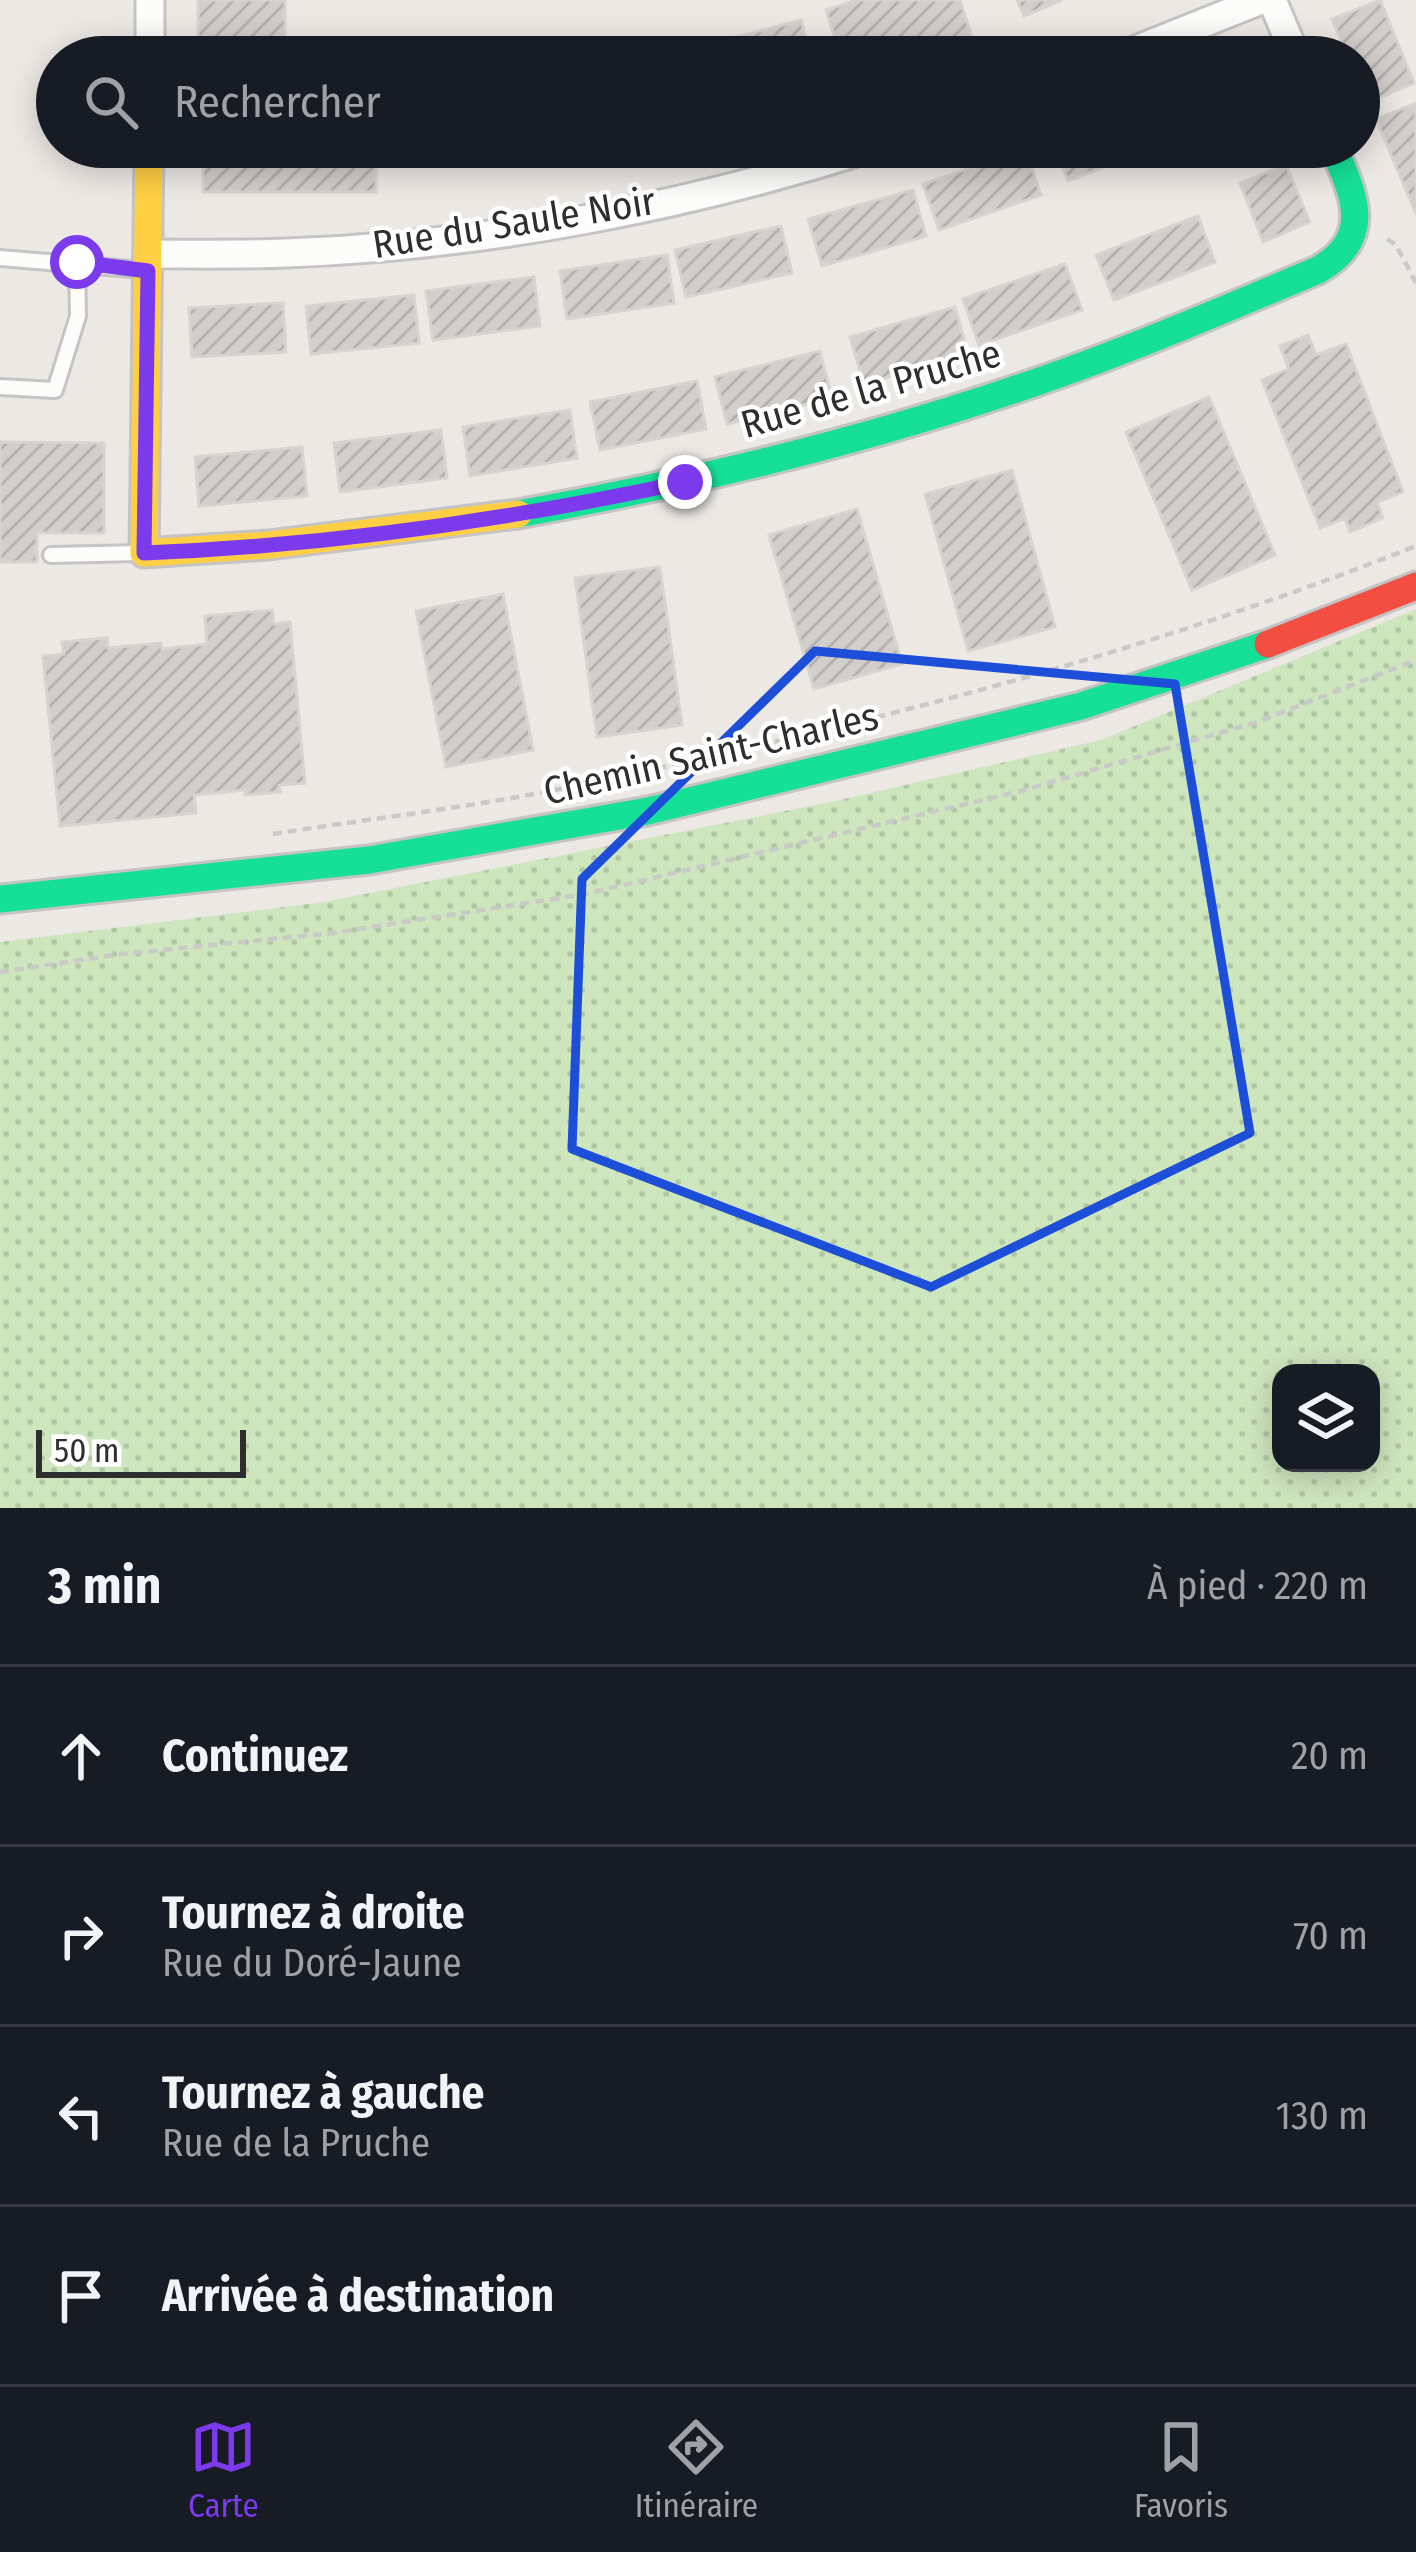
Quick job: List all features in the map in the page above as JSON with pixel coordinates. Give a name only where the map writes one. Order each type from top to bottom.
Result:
[{"type":"street","points":[[150,0],[150,36]]},
{"type":"street","points":[[1171,36],[1261,0]]},
{"type":"street","points":[[1272,0],[1287,36]]},
{"type":"street","points":[[144,553],[149,168]]},
{"type":"street","name":"Rue du Saule Noir","points":[[148,262],[412,243],[536,226],[804,168]]},
{"type":"street","name":"Rue de la Pruche","points":[[144,553],[304,542],[597,501],[799,453],[1057,374],[1210,315],[1343,255],[1353,233],[1354,207],[1340,168]]},
{"type":"street","name":"Chemin Saint-Charles","points":[[0,899],[369,860],[648,811],[1081,706],[1225,661],[1416,586]]},
{"type":"lane","points":[[0,258],[148,262]]},
{"type":"lane","points":[[0,387],[55,390],[78,316],[77,262]]},
{"type":"lane","points":[[51,555],[144,553]]},
{"type":"path","points":[[1379,236],[1396,245],[1416,283]]},
{"type":"path","name":"Chemin Saint-Charles","points":[[272,834],[556,790],[924,706],[1192,629],[1416,545]]},
{"type":"path","points":[[0,972],[353,930],[585,894],[1021,791],[1257,722],[1416,660]]},
{"type":"highlighted area","points":[[815,651],[1175,684],[1250,1133],[931,1287],[572,1149],[582,879]]},
{"type":"green space","points":[[1416,609],[1416,1508],[0,1508],[0,942],[324,902],[831,802],[1101,740]]},
{"type":"building","points":[[198,0],[285,0],[285,36],[198,36]]},
{"type":"building","points":[[857,0],[960,0],[972,36],[834,36],[826,10]]},
{"type":"building","points":[[1017,0],[1062,0],[1024,16]]},
{"type":"building","points":[[1380,0],[1414,83],[1380,97],[1380,36],[1339,36],[1332,19]]},
{"type":"building","points":[[801,20],[805,36],[740,36]]},
{"type":"building","points":[[1416,103],[1416,214],[1380,128],[1380,117]]},
{"type":"building","points":[[203,168],[376,168],[376,192],[203,192]]},
{"type":"building","points":[[970,168],[1032,168],[1041,195],[939,230],[923,184]]},
{"type":"building","points":[[1063,168],[1102,168],[1068,181]]},
{"type":"building","points":[[1287,168],[1310,222],[1263,242],[1240,183]]},
{"type":"building","points":[[913,190],[926,236],[822,266],[808,219]]},
{"type":"building","points":[[1198,216],[1215,262],[1114,300],[1096,255]]},
{"type":"building","points":[[781,226],[792,273],[686,297],[675,250]]},
{"type":"building","points":[[667,255],[674,303],[567,319],[560,271]]},
{"type":"building","points":[[1065,264],[1082,310],[979,345],[963,299]]},
{"type":"building","points":[[534,277],[540,326],[433,340],[426,291]]},
{"type":"building","points":[[414,295],[419,343],[311,354],[306,306]]},
{"type":"building","points":[[283,303],[286,352],[192,357],[189,308]]},
{"type":"building","points":[[955,307],[968,354],[864,384],[850,337]]},
{"type":"building","points":[[1308,335],[1316,355],[1346,344],[1403,492],[1377,502],[1383,518],[1350,532],[1345,518],[1320,528],[1262,380],[1289,369],[1280,346]]},
{"type":"building","points":[[820,351],[832,398],[727,424],[715,377]]},
{"type":"building","points":[[697,381],[706,429],[600,450],[590,402]]},
{"type":"building","points":[[1209,397],[1275,555],[1192,590],[1126,432]]},
{"type":"building","points":[[570,410],[577,458],[470,476],[463,427]]},
{"type":"building","points":[[441,430],[447,478],[340,492],[334,443]]},
{"type":"building","points":[[0,442],[104,443],[104,533],[37,533],[37,562],[0,562]]},
{"type":"building","points":[[302,447],[307,496],[199,506],[195,457]]},
{"type":"building","points":[[1012,470],[1055,627],[968,651],[925,494]]},
{"type":"building","points":[[857,509],[902,664],[814,689],[769,535]]},
{"type":"building","points":[[660,567],[682,725],[597,737],[575,578]]},
{"type":"building","points":[[503,594],[533,750],[446,767],[416,611]]},
{"type":"building","points":[[272,610],[274,624],[290,622],[305,783],[279,785],[280,792],[194,795],[196,813],[60,826],[43,656],[64,654],[62,642],[107,638],[108,648],[207,644],[205,616]]},
{"type":"traffic: fast","points":[[518,514],[763,462],[944,412],[1123,350],[1318,270],[1336,258],[1353,230],[1353,199],[1342,168]]},
{"type":"traffic: fast","points":[[0,899],[369,860],[648,811],[1081,706],[1268,644]]},
{"type":"traffic: slow","points":[[149,168],[144,553],[269,545],[518,514]]},
{"type":"traffic: jam","points":[[1268,644],[1416,586]]},
{"type":"route","points":[[77,262],[148,271],[144,553],[226,550],[467,521],[685,482]]}]
